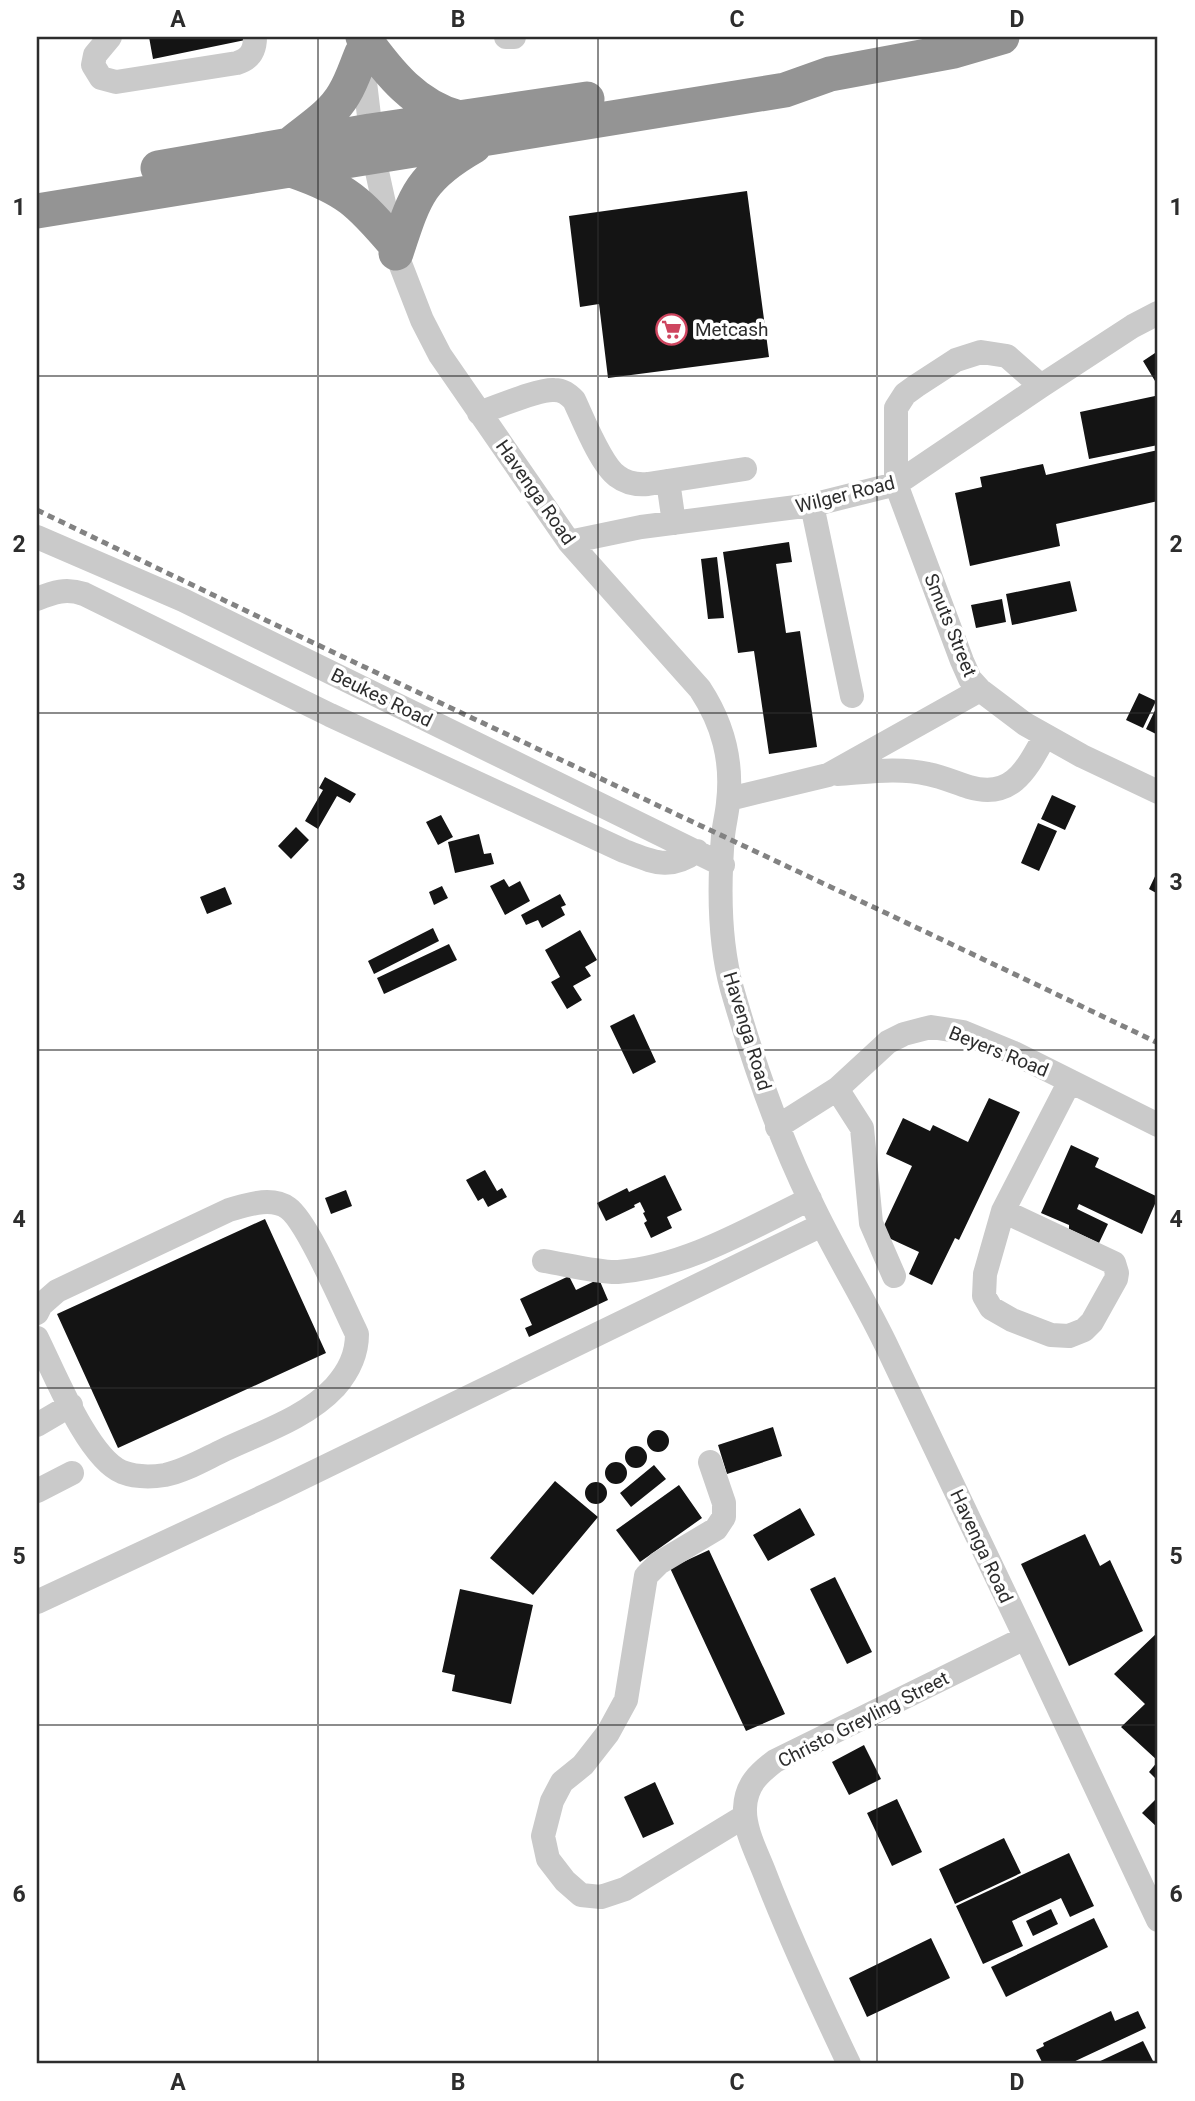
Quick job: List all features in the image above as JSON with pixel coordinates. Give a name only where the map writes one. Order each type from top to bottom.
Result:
[{"type":"highway","points":[[37,189],[291,158],[471,129],[785,90],[830,74],[954,51],[1002,37]]},
{"type":"highway","points":[[361,42],[413,95],[471,129]]},
{"type":"highway","points":[[37,211],[291,158],[338,103],[349,84],[361,42]]},
{"type":"highway","points":[[395,248],[426,182],[448,161],[471,129]]},
{"type":"highway","points":[[291,158],[347,194],[368,213],[395,248]]},
{"type":"street","points":[[110,37],[95,55],[93,65],[101,78],[116,82],[244,61],[254,51],[255,37]]},
{"type":"street","points":[[506,37],[514,37]]},
{"type":"street","name":"Havenga Road","points":[[361,42],[372,145],[395,248],[422,320],[440,355],[569,542],[650,632],[713,709],[727,744],[729,799],[723,837],[720,910],[732,987],[777,1127],[822,1225],[887,1346],[1156,1910]]},
{"type":"street","name":"Wilger Road","points":[[569,542],[674,523],[812,505],[896,484],[1041,386],[1133,326],[1158,313]]},
{"type":"street","points":[[896,484],[896,408],[905,394],[916,386],[956,360],[970,354],[991,352],[1007,356],[1041,386]]},
{"type":"street","points":[[480,413],[547,391],[566,392],[574,400],[614,475],[638,484],[745,469]]},
{"type":"street","points":[[668,481],[674,523]]},
{"type":"street","name":"Smuts Street","points":[[896,484],[970,679],[980,690],[1045,736],[1158,792]]},
{"type":"street","points":[[812,505],[852,696]]},
{"type":"street","name":"Beukes Road","points":[[37,537],[194,606],[723,865]]},
{"type":"street","points":[[37,599],[66,590],[84,594],[330,715],[624,851],[666,864],[679,862],[697,851]]},
{"type":"street","points":[[828,775],[980,690]]},
{"type":"street","points":[[729,799],[828,775],[897,770],[928,773],[985,790],[1001,789],[1025,771],[1045,736]]},
{"type":"street","name":"Beyers Road","points":[[777,1127],[837,1089],[888,1042],[904,1034],[931,1027],[963,1032],[1158,1125]]},
{"type":"street","points":[[1003,1211],[1114,1264],[1116,1279],[1098,1313],[1084,1330],[1069,1336],[1051,1335],[1000,1315],[987,1303],[983,1287],[1003,1211],[1070,1081]]},
{"type":"street","points":[[837,1089],[862,1128],[871,1223],[894,1276]]},
{"type":"street","points":[[544,1261],[617,1272],[671,1262],[810,1199]]},
{"type":"street","points":[[37,1313],[41,1305],[57,1291],[229,1210],[264,1202],[288,1208],[297,1217],[357,1334],[357,1348],[352,1362],[336,1385],[303,1413],[167,1475],[149,1477],[129,1474],[110,1465],[95,1448],[37,1338]]},
{"type":"street","points":[[37,1602],[273,1492],[822,1225]]},
{"type":"street","points":[[37,1424],[71,1405]]},
{"type":"street","points":[[710,1462],[724,1503],[724,1517],[716,1529],[659,1563],[646,1576],[626,1700],[608,1733],[583,1765],[562,1783],[546,1817],[543,1836],[548,1859],[565,1881],[581,1895],[601,1897],[625,1889],[745,1816]]},
{"type":"street","points":[[37,1491],[72,1474]]},
{"type":"street","name":"Christo Greyling Street","points":[[849,2064],[792,1944],[748,1829],[745,1816],[747,1794],[752,1781],[775,1761],[1025,1638]]},
{"type":"building","points":[[149,37],[255,37],[255,38],[153,59]]},
{"type":"building","points":[[747,191],[769,357],[608,378],[599,304],[580,307],[569,216]]},
{"type":"building","points":[[1158,351],[1158,386],[1143,361]]},
{"type":"building","points":[[1155,396],[1158,410],[1158,445],[1089,459],[1080,412]]},
{"type":"building","points":[[1158,450],[1158,501],[1056,524],[1060,546],[970,566],[955,493],[982,487],[980,477],[1043,464],[1046,475]]},
{"type":"building","points":[[789,542],[792,562],[776,564],[786,633],[800,631],[817,747],[769,754],[754,651],[738,653],[723,552]]},
{"type":"building","points":[[717,557],[724,618],[708,619],[701,559]]},
{"type":"building","points":[[1070,581],[1077,611],[1012,625],[1006,594]]},
{"type":"building","points":[[1002,599],[1006,622],[976,628],[971,605]]},
{"type":"building","points":[[1139,693],[1156,701],[1143,728],[1126,720]]},
{"type":"building","points":[[1158,704],[1158,735],[1146,729]]},
{"type":"building","points":[[325,777],[356,794],[350,803],[337,796],[318,829],[305,821],[323,790],[319,788]]},
{"type":"building","points":[[1052,795],[1076,806],[1065,830],[1041,819]]},
{"type":"building","points":[[441,815],[453,837],[438,845],[426,822]]},
{"type":"building","points":[[1038,823],[1057,831],[1039,871],[1021,863]]},
{"type":"building","points":[[296,827],[309,840],[291,859],[278,846]]},
{"type":"building","points":[[479,834],[484,854],[491,853],[494,864],[455,873],[448,842]]},
{"type":"building","points":[[1158,870],[1158,894],[1149,889]]},
{"type":"building","points":[[504,879],[509,887],[520,881],[530,901],[505,915],[490,886]]},
{"type":"building","points":[[442,886],[448,898],[434,905],[429,892]]},
{"type":"building","points":[[225,887],[232,904],[207,914],[200,897]]},
{"type":"building","points":[[560,894],[566,905],[561,907],[565,915],[542,928],[538,920],[526,925],[521,915]]},
{"type":"building","points":[[433,928],[439,941],[374,974],[368,961]]},
{"type":"building","points":[[580,930],[597,960],[585,967],[591,976],[573,986],[582,1000],[567,1009],[551,982],[560,977],[545,950]]},
{"type":"building","points":[[449,944],[457,960],[384,994],[377,978]]},
{"type":"building","points":[[634,1014],[656,1062],[633,1074],[610,1026]]},
{"type":"building","points":[[989,1098],[1020,1112],[959,1240],[955,1238],[932,1285],[909,1274],[919,1252],[880,1234],[912,1166],[886,1154],[903,1118],[930,1131],[933,1125],[968,1142]]},
{"type":"building","points":[[1071,1145],[1099,1158],[1095,1167],[1158,1197],[1142,1234],[1079,1204],[1077,1209],[1108,1224],[1099,1243],[1069,1229],[1069,1225],[1041,1213]]},
{"type":"building","points":[[485,1170],[497,1191],[502,1188],[507,1197],[488,1207],[483,1198],[478,1201],[466,1180]]},
{"type":"building","points":[[665,1175],[682,1210],[667,1217],[672,1228],[651,1238],[644,1223],[647,1221],[640,1202],[606,1221],[597,1203],[627,1188],[629,1192]]},
{"type":"building","points":[[346,1190],[352,1206],[331,1214],[325,1198]]},
{"type":"building","points":[[265,1219],[326,1353],[118,1448],[57,1314]]},
{"type":"building","points":[[569,1276],[576,1290],[599,1279],[608,1300],[529,1337],[525,1328],[532,1325],[520,1299]]},
{"type":"building","points":[[773,1427],[782,1456],[727,1474],[718,1445]]},
{"type":"building","points":[[658,1430],[666,1433],[669,1441],[666,1449],[658,1452],[650,1449],[647,1441],[650,1433]]},
{"type":"building","points":[[636,1446],[644,1449],[647,1457],[644,1465],[636,1468],[628,1465],[625,1457],[628,1449]]},
{"type":"building","points":[[616,1462],[624,1465],[627,1473],[624,1481],[616,1484],[608,1481],[605,1473],[608,1465]]},
{"type":"building","points":[[654,1465],[666,1479],[631,1507],[620,1493]]},
{"type":"building","points":[[555,1481],[598,1517],[533,1595],[490,1558]]},
{"type":"building","points":[[596,1482],[604,1485],[607,1493],[604,1501],[596,1504],[588,1501],[585,1493],[588,1485]]},
{"type":"building","points":[[679,1485],[702,1518],[640,1562],[616,1530]]},
{"type":"building","points":[[800,1508],[815,1535],[768,1561],[753,1535]]},
{"type":"building","points":[[1085,1534],[1100,1566],[1110,1560],[1143,1631],[1069,1666],[1021,1564]]},
{"type":"building","points":[[709,1550],[785,1714],[746,1731],[670,1568]]},
{"type":"building","points":[[835,1577],[872,1652],[847,1664],[810,1589]]},
{"type":"building","points":[[460,1589],[533,1605],[511,1704],[452,1691],[455,1675],[442,1672]]},
{"type":"building","points":[[1158,1632],[1158,1761],[1121,1727],[1145,1704],[1114,1674]]},
{"type":"building","points":[[864,1745],[881,1779],[849,1795],[832,1762]]},
{"type":"building","points":[[1158,1761],[1158,1781],[1149,1772]]},
{"type":"building","points":[[655,1782],[674,1824],[643,1838],[624,1797]]},
{"type":"building","points":[[1158,1797],[1158,1828],[1142,1813]]},
{"type":"building","points":[[897,1799],[922,1852],[892,1866],[867,1813]]},
{"type":"building","points":[[1004,1838],[1021,1873],[955,1904],[939,1869]]},
{"type":"building","points":[[1069,1853],[1094,1906],[1070,1917],[1061,1898],[1012,1921],[1023,1946],[983,1964],[956,1906]]},
{"type":"building","points":[[1051,1909],[1058,1924],[1033,1936],[1026,1921]]},
{"type":"building","points":[[1094,1918],[1108,1947],[1006,1997],[991,1967]]},
{"type":"building","points":[[931,1938],[950,1978],[867,2017],[849,1978]]},
{"type":"building","points":[[1111,2011],[1115,2021],[1138,2011],[1146,2028],[1069,2064],[1043,2064],[1036,2050],[1044,2046],[1043,2043]]},
{"type":"building","points":[[1143,2041],[1154,2063],[1094,2064]]},
{"type":"railway","points":[[37,510],[1158,1043]]},
{"type":"place","name":"Metcash","points":[[672,329]]}]
